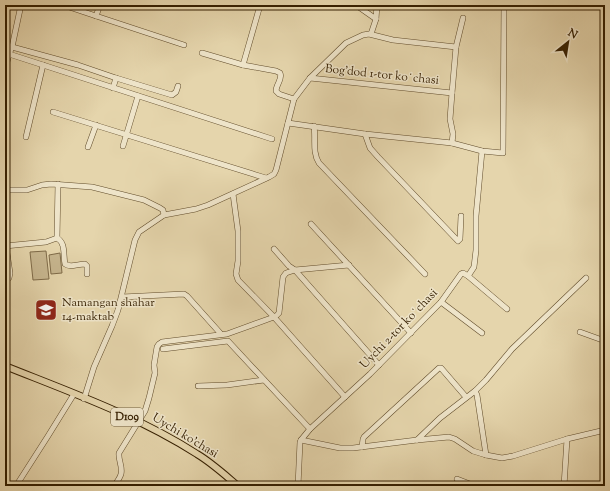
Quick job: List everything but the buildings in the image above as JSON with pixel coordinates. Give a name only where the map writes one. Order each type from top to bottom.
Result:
[{"type":"main road","name":"Uychi ko'chasi","points":[[5,366],[138,421],[198,454],[238,486]]},
{"type":"street","points":[[5,70],[7,53],[12,46],[21,5]]},
{"type":"street","points":[[63,5],[184,45]]},
{"type":"street","points":[[96,16],[100,5]]},
{"type":"street","points":[[243,65],[259,9],[257,5]]},
{"type":"street","points":[[356,5],[376,19]]},
{"type":"street","points":[[371,34],[376,19],[377,5]]},
{"type":"street","points":[[288,123],[365,134],[452,143],[482,151],[503,153],[504,5]]},
{"type":"street","name":"Bog'dod 1-tor koʻchasi","points":[[452,143],[453,134],[450,119],[456,47],[463,18]]},
{"type":"street","points":[[84,398],[94,367],[118,310],[137,235],[145,227],[164,215],[196,209],[208,205],[272,176],[276,170],[294,99],[310,78],[346,43],[364,35],[371,34],[393,40],[456,47]]},
{"type":"street","points":[[12,46],[172,95],[176,92],[178,86]]},
{"type":"street","points":[[7,53],[272,139]]},
{"type":"street","points":[[202,53],[243,65],[279,72],[281,77],[276,87],[276,91],[279,94],[294,99]]},
{"type":"street","points":[[26,137],[43,65]]},
{"type":"street","points":[[112,88],[116,78]]},
{"type":"street","name":"Bog'dod 1-tor koʻchasi","points":[[310,78],[452,93]]},
{"type":"street","points":[[123,146],[138,96]]},
{"type":"street","points":[[53,112],[266,178]]},
{"type":"street","points":[[88,147],[96,125]]},
{"type":"street","points":[[314,126],[315,154],[319,163],[425,274]]},
{"type":"street","points":[[365,134],[370,148],[458,240],[460,240],[462,216]]},
{"type":"street","points":[[482,151],[476,216],[476,250],[474,267],[468,276],[507,309]]},
{"type":"street","points":[[5,190],[27,190],[42,185],[58,184],[92,187],[144,200],[163,210],[164,215]]},
{"type":"street","points":[[58,184],[57,238],[62,243],[65,264],[70,266],[85,264],[87,266],[87,274]]},
{"type":"street","points":[[233,194],[238,231],[238,280],[274,317],[345,397]]},
{"type":"street","points":[[311,224],[411,333]]},
{"type":"street","points":[[5,279],[9,278],[10,273],[6,246],[46,242],[57,238]]},
{"type":"street","points":[[274,249],[289,266],[295,270],[379,365]]},
{"type":"street","points":[[114,486],[122,472],[118,458],[119,453],[145,411],[155,373],[154,365],[157,347],[159,344],[162,342],[227,334],[274,317],[279,313],[283,277],[286,273],[295,270],[349,265]]},
{"type":"street","name":"Uychi 2-tor koʻchasi","points":[[301,440],[310,429],[379,365],[441,302],[460,274],[463,273],[468,276]]},
{"type":"street","points":[[417,440],[440,418],[486,380],[512,349],[586,278]]},
{"type":"street","points":[[122,297],[184,294],[220,334]]},
{"type":"street","points":[[441,302],[482,333]]},
{"type":"street","points":[[580,332],[605,341]]},
{"type":"street","points":[[163,349],[228,341],[310,429]]},
{"type":"street","points":[[362,447],[364,437],[438,368],[441,368],[466,397]]},
{"type":"street","points":[[198,386],[227,385],[264,380]]},
{"type":"street","points":[[475,390],[486,455]]},
{"type":"street","points":[[16,486],[74,394]]},
{"type":"street","points":[[298,486],[301,440],[340,448],[362,447],[449,437],[456,439],[473,451],[502,458],[605,430]]},
{"type":"street","points":[[564,486],[567,440]]},
{"type":"street","points":[[457,479],[475,486]]},
{"type":"shaded area","points":[[46,251],[49,279],[33,280],[30,252]]},
{"type":"shaded area","points":[[60,253],[62,273],[51,274],[49,255]]},
{"type":"place","name":"Namangan shahar 14-maktab","points":[[46,310]]}]
